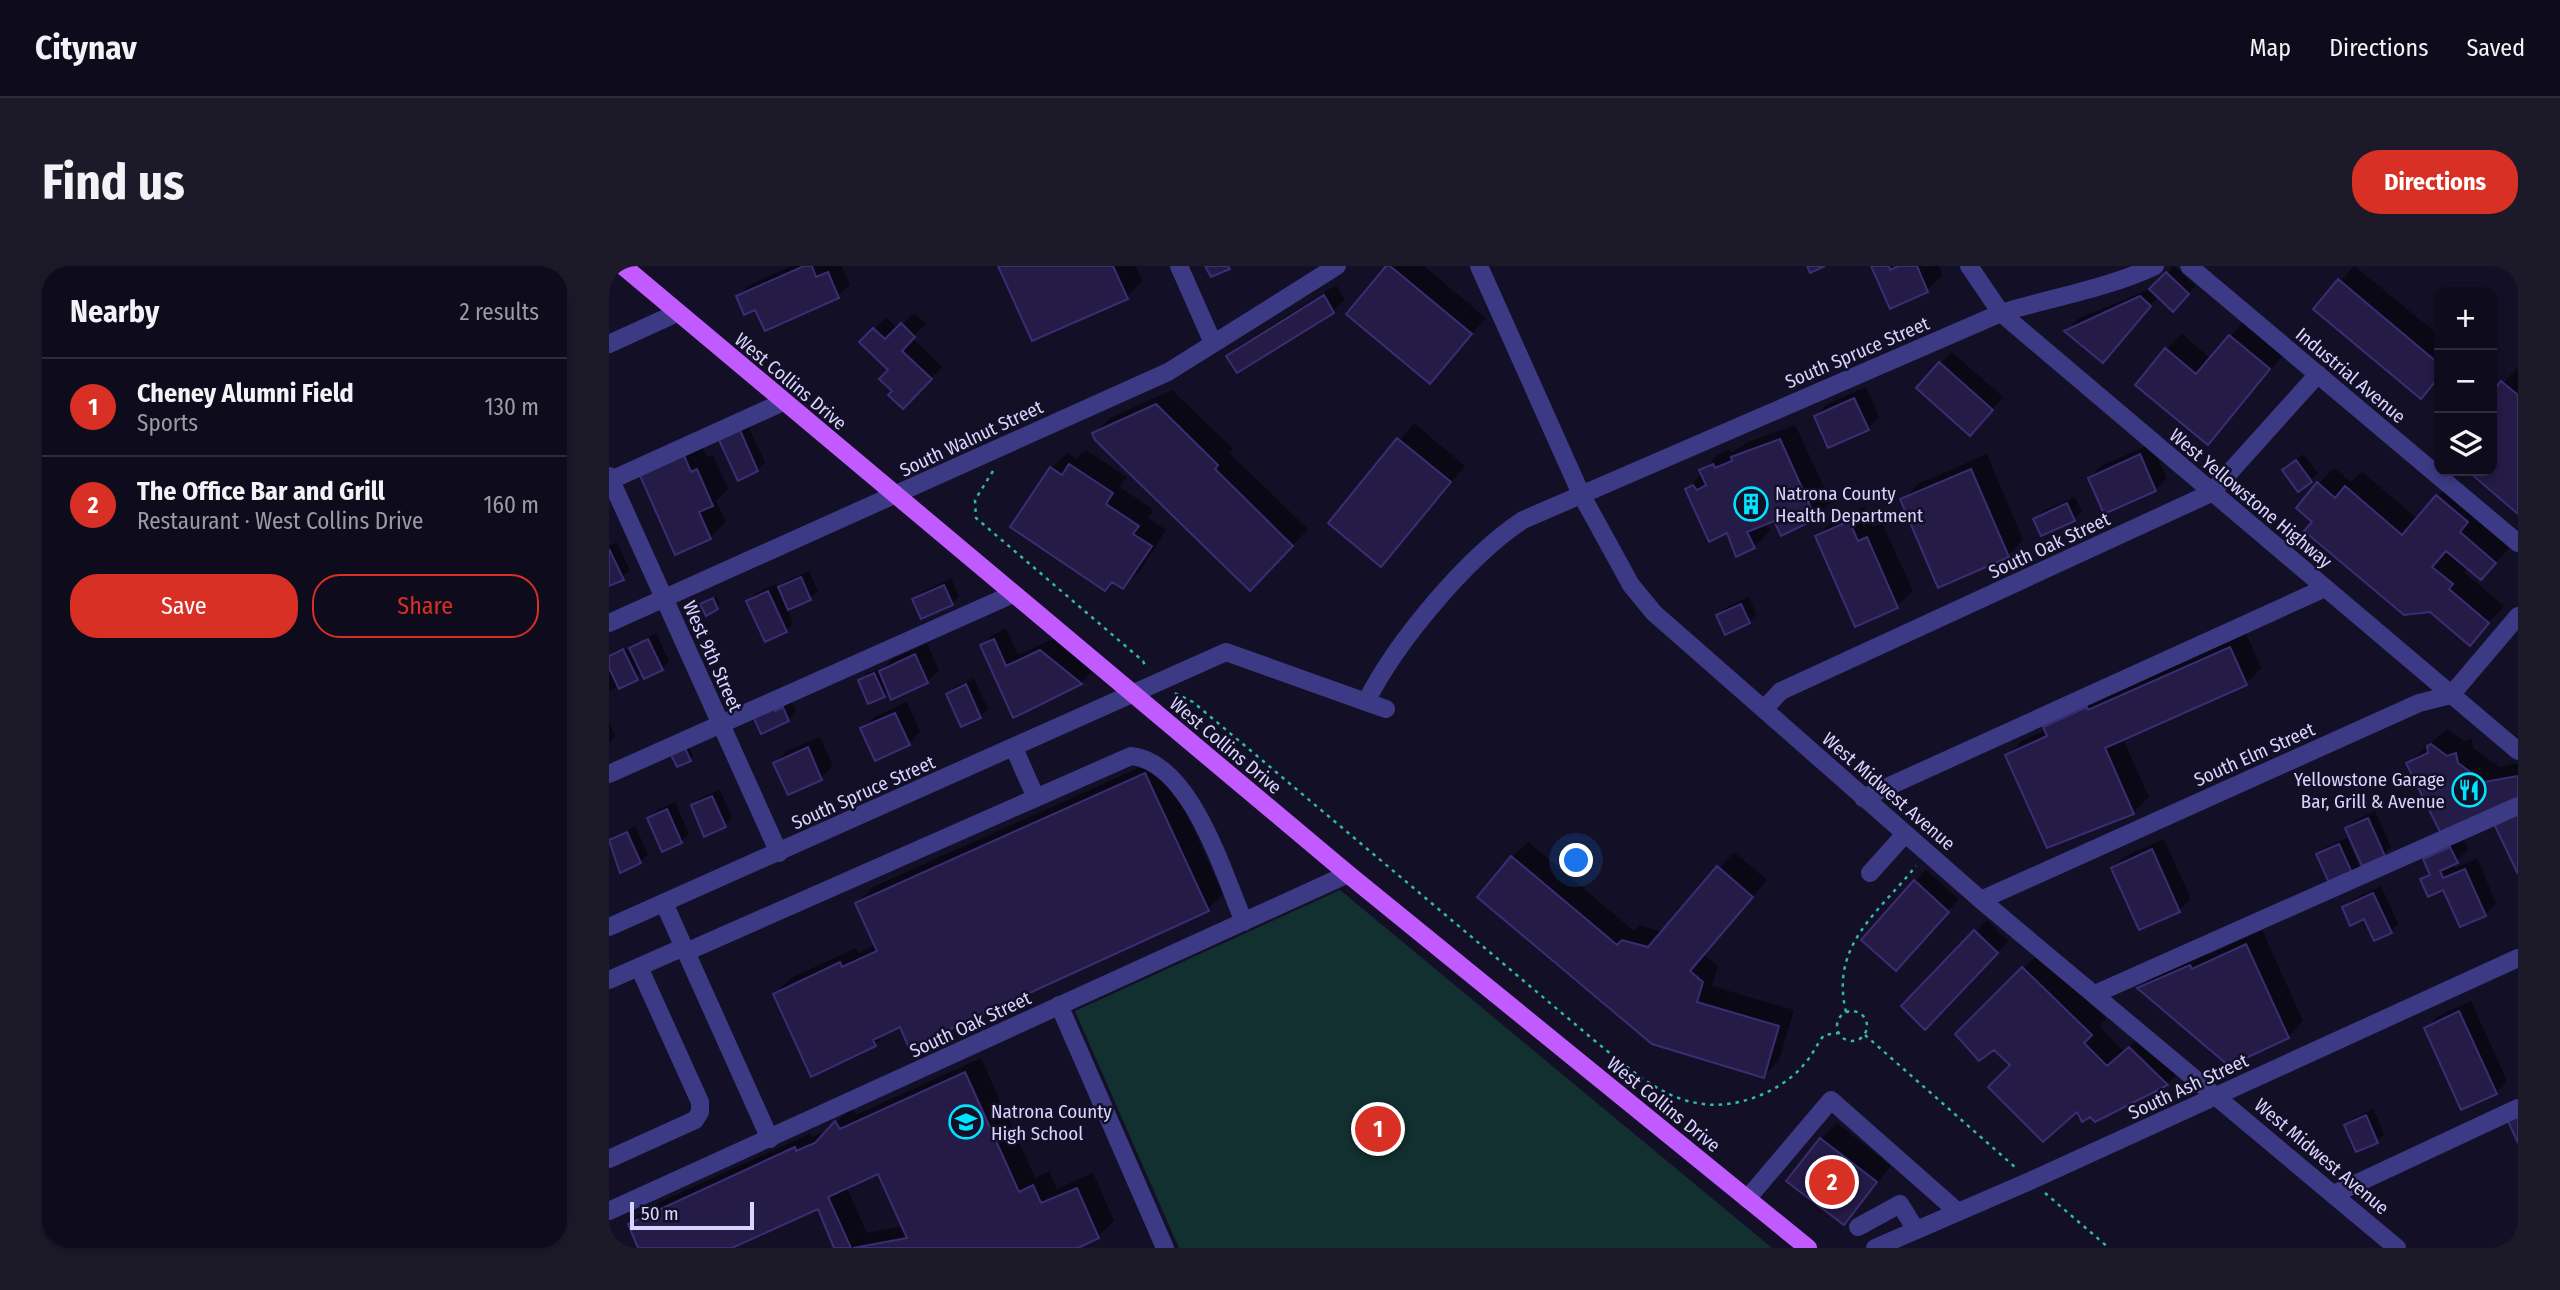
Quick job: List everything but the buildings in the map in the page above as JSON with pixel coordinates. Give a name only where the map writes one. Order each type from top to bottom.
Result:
[{"type":"main road","name":"West Collins Drive","points":[[623,266],[895,497],[1348,874],[1808,1248]]},
{"type":"street","points":[[1179,266],[1213,343]]},
{"type":"street","name":"West Midwest Avenue","points":[[1479,266],[1581,494],[1626,577],[1654,613],[1765,708],[1902,837],[2218,1095],[2397,1248]]},
{"type":"street","name":"West Yellowstone Highway","points":[[1969,266],[2001,313],[2518,751]]},
{"type":"street","name":"South Spruce Street","points":[[1366,702],[1384,666],[1497,536],[1523,520],[2001,313],[2065,293],[2118,283],[2155,266]]},
{"type":"street","name":"Industrial Avenue","points":[[2189,266],[2518,543]]},
{"type":"street","name":"South Walnut Street","points":[[609,623],[895,497],[1168,372],[1327,269]]},
{"type":"street","points":[[609,344],[677,313]]},
{"type":"street","name":"South Oak Street","points":[[1765,708],[1781,691],[2211,493],[2318,374]]},
{"type":"street","points":[[610,479],[783,402]]},
{"type":"street","name":"West 9th Street","points":[[610,479],[779,853]]},
{"type":"street","points":[[1863,798],[2325,588]]},
{"type":"street","points":[[609,775],[1013,594]]},
{"type":"street","points":[[2451,695],[2518,616]]},
{"type":"street","name":"South Spruce Street","points":[[609,927],[1226,652],[1386,709]]},
{"type":"street","name":"South Elm Street","points":[[1981,900],[2419,703],[2451,695]]},
{"type":"street","points":[[1014,748],[1036,798]]},
{"type":"street","points":[[609,980],[685,950],[1131,756],[1146,757],[1185,792],[1244,922]]},
{"type":"street","points":[[2095,994],[2518,806]]},
{"type":"street","points":[[1870,873],[1902,837]]},
{"type":"street","name":"South Oak Street","points":[[609,1211],[1348,874]]},
{"type":"street","points":[[664,903],[770,1139]]},
{"type":"street","name":"South Ash Street","points":[[1875,1248],[2030,1181],[2518,958]]},
{"type":"street","points":[[609,1159],[695,1120],[700,1112],[700,1102],[639,967]]},
{"type":"street","points":[[1059,1005],[1165,1248]]},
{"type":"street","points":[[1747,1199],[1831,1100],[1958,1212]]},
{"type":"street","points":[[2334,1194],[2518,1108]]},
{"type":"street","points":[[1858,1227],[1900,1204],[1916,1230]]},
{"type":"path","points":[[993,471],[975,500],[976,518],[1143,661],[1160,682],[1181,698],[1193,702],[1585,1032],[1656,1088],[1691,1102],[1724,1106],[1777,1087],[1806,1062],[1824,1035],[1838,1033],[1851,1041],[1865,1035]]},
{"type":"path","points":[[1846,1012],[1841,980],[1846,953],[1916,866],[1902,837]]},
{"type":"path","points":[[1838,1033],[1837,1023],[1846,1012],[1855,1011],[1864,1016],[1867,1025],[1865,1035]]},
{"type":"path","points":[[1865,1035],[2109,1248]]},
{"type":"green space","points":[[1340,890],[1772,1248],[1179,1248],[1075,1011]]},
{"type":"place","name":"Natrona County Health Department","points":[[1751,504]]},
{"type":"place","name":"Yellowstone Garage Bar, Grill & Avenue","points":[[2469,790]]},
{"type":"place","name":"Natrona County High School","points":[[966,1122]]},
{"type":"place","name":"Cheney Alumni Field","points":[[1378,1129]]},
{"type":"place","name":"The Office Bar and Grill","points":[[1832,1182]]}]
